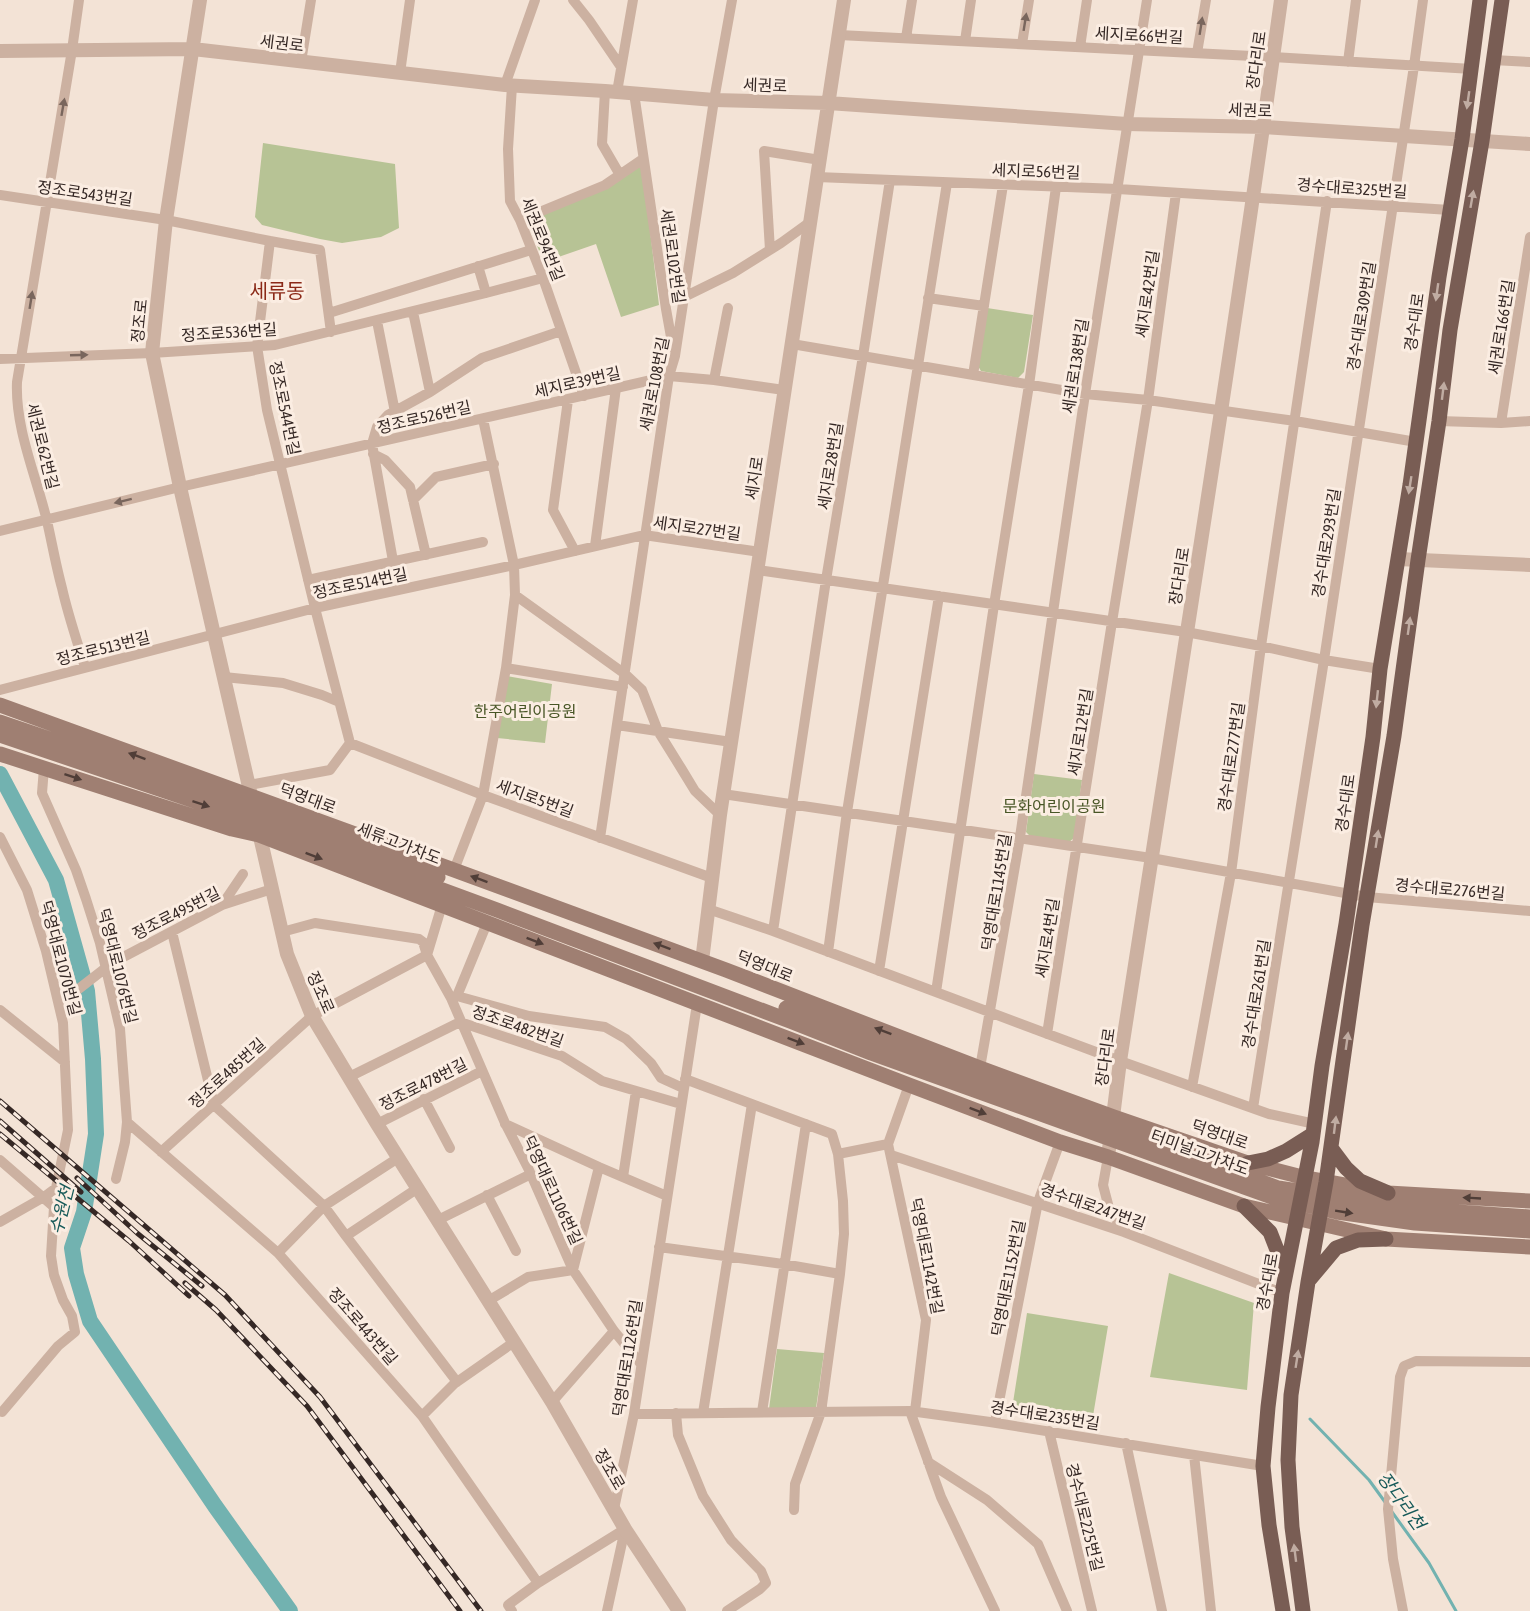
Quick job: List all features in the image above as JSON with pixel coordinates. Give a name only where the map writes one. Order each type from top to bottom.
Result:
[{"type":"main road","name":"경수대로","points":[[1282,1611],[1269,1526],[1263,1466],[1282,1293],[1306,1178],[1350,895],[1373,737],[1380,669],[1462,140],[1480,0]]},
{"type":"main road","points":[[1303,1611],[1292,1527],[1288,1460],[1291,1395],[1326,1182],[1367,897],[1394,736],[1450,330],[1482,141],[1502,0]]},
{"type":"main road","name":"덕영대로","points":[[0,705],[250,791],[980,1068],[1248,1163],[1306,1178],[1388,1193],[1530,1201]]},
{"type":"main road","points":[[0,711],[16,712]]},
{"type":"main road","name":"세류고가차도","points":[[1,731],[146,779],[241,816],[499,905],[792,1016]]},
{"type":"main road","points":[[7,756],[259,835],[1060,1142],[1244,1206],[1386,1239]]},
{"type":"main road","points":[[749,980],[792,1016],[873,1047]]},
{"type":"main road","points":[[734,1018],[792,1016]]},
{"type":"main road","name":"터미널고가차도","points":[[873,1047],[1278,1188],[1415,1209],[1530,1217]]},
{"type":"main road","name":"터미널고가차도","points":[[873,1047],[1275,1198],[1337,1212],[1415,1223],[1530,1231]]},
{"type":"main road","points":[[1248,1163],[1268,1159],[1286,1150],[1314,1129]]},
{"type":"main road","points":[[1331,1148],[1346,1168],[1360,1181],[1388,1193]]},
{"type":"main road","points":[[1244,1206],[1270,1232],[1286,1274]]},
{"type":"main road","points":[[1308,1282],[1336,1248],[1358,1240],[1386,1239],[1530,1247]]},
{"type":"street","name":"세권로62번길","points":[[79,0],[16,399],[19,420],[47,520],[64,599],[85,667]]},
{"type":"street","name":"정조로","points":[[200,0],[166,220],[152,353],[180,487],[287,954],[312,1016],[376,1124],[552,1402],[625,1528],[679,1611]]},
{"type":"street","points":[[301,62],[311,0]]},
{"type":"street","points":[[400,73],[410,0]]},
{"type":"street","name":"세권로94번길","points":[[535,0],[509,85],[510,201],[543,278],[584,396]]},
{"type":"street","points":[[573,0],[621,67]]},
{"type":"street","points":[[620,175],[602,144],[611,91],[621,67],[633,0]]},
{"type":"street","name":"세권로108번길","points":[[600,838],[669,376],[675,357],[714,100],[732,0]]},
{"type":"street","name":"세지로","points":[[702,961],[723,794],[844,0]]},
{"type":"street","points":[[906,38],[912,0]]},
{"type":"street","points":[[965,41],[971,0]]},
{"type":"street","points":[[1022,44],[1029,0]]},
{"type":"street","name":"세지로66번길","points":[[1080,47],[1087,0]]},
{"type":"street","name":"세권로138번길","points":[[1053,614],[1147,0]]},
{"type":"street","name":"세지로66번길","points":[[1197,53],[1206,0]]},
{"type":"street","name":"장다리로","points":[[1108,1157],[1120,1061],[1222,410],[1281,0]]},
{"type":"street","points":[[1348,62],[1356,0]]},
{"type":"street","name":"경수대로309번길","points":[[1358,431],[1423,0]]},
{"type":"street","name":"세지로66번길","points":[[839,35],[1472,69]]},
{"type":"street","name":"세권로","points":[[0,51],[193,49],[509,85],[714,100],[828,103],[1127,124],[1264,127],[1530,144]]},
{"type":"street","points":[[1493,60],[1530,62]]},
{"type":"street","name":"세권로102번길","points":[[634,93],[675,357]]},
{"type":"street","points":[[770,250],[764,151],[820,160]]},
{"type":"street","points":[[520,220],[605,185],[643,159]]},
{"type":"street","name":"세지로56번길","points":[[817,177],[1118,189],[1253,197]]},
{"type":"street","points":[[863,356],[890,180]]},
{"type":"street","points":[[828,952],[847,812],[947,183]]},
{"type":"street","points":[[973,375],[1003,185]]},
{"type":"street","points":[[936,992],[1029,385],[1056,187]]},
{"type":"street","name":"세지로42번길","points":[[1148,400],[1176,193]]},
{"type":"street","name":"정조로543번길","points":[[0,195],[166,220]]},
{"type":"street","name":"경수대로325번길","points":[[1253,197],[1450,210]]},
{"type":"street","points":[[1261,646],[1327,201]]},
{"type":"street","points":[[166,220],[320,250],[331,332]]},
{"type":"street","points":[[684,297],[733,273],[810,222]]},
{"type":"street","name":"세권로166번길","points":[[1502,423],[1530,237]]},
{"type":"street","name":"정조로544번길","points":[[270,241],[257,346],[267,410],[315,609]]},
{"type":"street","points":[[329,313],[531,250]]},
{"type":"street","points":[[478,266],[486,293]]},
{"type":"street","name":"정조로536번길","points":[[0,359],[275,345],[543,278]]},
{"type":"street","points":[[928,298],[984,306]]},
{"type":"street","points":[[714,380],[728,308]]},
{"type":"street","points":[[413,312],[430,392]]},
{"type":"street","points":[[377,321],[395,412]]},
{"type":"street","points":[[373,449],[376,428],[388,415],[430,392],[482,358],[561,331]]},
{"type":"street","points":[[792,344],[1085,394],[1222,410],[1416,442]]},
{"type":"street","name":"세지로28번길","points":[[826,580],[863,356]]},
{"type":"street","name":"세지로39번길","points":[[483,419],[669,376],[784,390]]},
{"type":"street","points":[[595,546],[616,388]]},
{"type":"street","points":[[568,400],[553,510],[575,550]]},
{"type":"street","points":[[1112,622],[1148,400]]},
{"type":"street","points":[[454,870],[483,795],[506,668],[514,596],[514,565],[483,419]]},
{"type":"street","name":"정조로526번길","points":[[0,531],[281,464],[373,449],[483,419]]},
{"type":"street","points":[[1439,421],[1502,423],[1530,421]]},
{"type":"street","name":"경수대로293번길","points":[[1324,660],[1358,431]]},
{"type":"street","name":"정조로526번길","points":[[373,449],[410,487],[426,555]]},
{"type":"street","name":"정조로526번길","points":[[373,449],[393,561]]},
{"type":"street","points":[[413,500],[435,477],[494,464]]},
{"type":"street","name":"세지로27번길","points":[[514,565],[644,535],[760,552]]},
{"type":"street","points":[[308,580],[483,542]]},
{"type":"street","points":[[1398,559],[1530,565]]},
{"type":"street","name":"정조로514번길","points":[[214,635],[315,609],[514,565]]},
{"type":"street","points":[[758,570],[1186,632],[1380,669]]},
{"type":"street","points":[[773,931],[826,580]]},
{"type":"street","points":[[514,596],[625,674],[642,690],[658,731],[695,791],[720,815]]},
{"type":"street","points":[[879,971],[939,596]]},
{"type":"street","points":[[250,791],[330,770],[350,743],[315,609]]},
{"type":"street","name":"덕영대로1145번길","points":[[980,1068],[1020,837],[1053,614]]},
{"type":"street","name":"세지로12번길","points":[[1077,846],[1112,622]]},
{"type":"street","name":"정조로513번길","points":[[0,690],[214,635]]},
{"type":"street","name":"경수대로277번길","points":[[1231,873],[1261,646]]},
{"type":"street","points":[[1289,883],[1324,660]]},
{"type":"street","points":[[506,668],[623,687]]},
{"type":"street","points":[[224,677],[283,683],[322,694],[339,702]]},
{"type":"street","points":[[617,725],[731,742]]},
{"type":"street","name":"세지로5번길","points":[[350,743],[483,795],[712,878]]},
{"type":"street","name":"덕영대로1076번길","points":[[45,768],[42,793],[76,870],[100,943],[102,971],[120,1029],[127,1122],[125,1142],[116,1179]]},
{"type":"street","points":[[723,794],[1077,846],[1367,897]]},
{"type":"street","name":"덕영대로1070번길","points":[[0,837],[27,890],[63,1000],[68,1130],[56,1188],[44,1197]]},
{"type":"street","name":"세지로4번길","points":[[1047,1034],[1077,846]]},
{"type":"street","points":[[1192,1087],[1231,873]]},
{"type":"street","points":[[222,905],[243,874]]},
{"type":"street","name":"경수대로261번길","points":[[1253,1108],[1289,883]]},
{"type":"street","name":"정조로495번길","points":[[63,1000],[112,963],[222,905],[272,889]]},
{"type":"street","name":"경수대로276번길","points":[[1367,897],[1530,911]]},
{"type":"street","points":[[427,955],[442,904]]},
{"type":"street","points":[[708,909],[773,931],[1120,1061],[1314,1129]]},
{"type":"street","name":"덕영대로1106번길","points":[[282,932],[315,923],[419,939],[423,942],[427,955],[454,997],[460,1022],[573,1270],[614,1331],[641,1364]]},
{"type":"street","points":[[487,923],[454,997],[529,1016],[605,1027],[626,1039],[651,1063],[661,1078],[752,1104],[832,1134],[838,1154],[843,1201],[844,1234],[840,1274],[821,1412],[795,1484],[794,1510]]},
{"type":"street","points":[[172,932],[214,1105],[324,1206],[456,1383]]},
{"type":"street","name":"정조로485번길","points":[[161,1152],[312,1016],[427,955]]},
{"type":"street","name":"덕영대로1126번길","points":[[614,1509],[634,1414],[697,1004]]},
{"type":"street","points":[[0,1010],[65,1062]]},
{"type":"street","name":"정조로482번길","points":[[349,1077],[460,1022],[562,1056],[602,1081],[681,1104]]},
{"type":"street","name":"정조로478번길","points":[[376,1124],[482,1071]]},
{"type":"street","points":[[838,1154],[888,1144],[909,1085]]},
{"type":"street","points":[[623,1177],[636,1091]]},
{"type":"street","points":[[424,1099],[450,1148]]},
{"type":"street","points":[[703,1413],[752,1104]]},
{"type":"street","name":"정조로443번길","points":[[127,1122],[278,1253],[422,1416],[538,1583]]},
{"type":"street","name":"덕영대로1106번길","points":[[505,1123],[599,1167],[573,1270]]},
{"type":"street","points":[[762,1412],[806,1124]]},
{"type":"street","name":"덕영대로1152번길","points":[[995,1422],[1038,1202],[1060,1142]]},
{"type":"street","name":"덕영대로1142번길","points":[[888,1144],[926,1320],[912,1411]]},
{"type":"street","name":"경수대로247번길","points":[[891,1155],[1124,1232],[1282,1293]]},
{"type":"street","points":[[1108,1157],[1103,1185],[1109,1208],[1124,1232]]},
{"type":"street","points":[[278,1253],[324,1206],[398,1158]]},
{"type":"street","points":[[0,1160],[54,1207],[51,1256],[54,1275],[63,1300],[72,1316],[75,1332],[58,1346],[1,1411]]},
{"type":"street","points":[[599,1167],[667,1196]]},
{"type":"street","points":[[438,1220],[531,1174]]},
{"type":"street","points":[[346,1236],[418,1188]]},
{"type":"street","points":[[487,1195],[516,1251]]},
{"type":"street","points":[[0,1222],[44,1197]]},
{"type":"street","points":[[659,1247],[840,1274]]},
{"type":"street","points":[[488,1301],[528,1277],[573,1270]]},
{"type":"street","points":[[552,1402],[614,1331]]},
{"type":"street","points":[[422,1416],[456,1383],[514,1342]]},
{"type":"street","points":[[1403,1611],[1388,1509],[1400,1377],[1404,1366],[1416,1361],[1530,1362]]},
{"type":"street","points":[[912,1411],[941,1497],[995,1611]]},
{"type":"street","name":"경수대로235번길","points":[[634,1414],[912,1411],[995,1422],[1263,1466]]},
{"type":"street","points":[[676,1413],[678,1435],[703,1496],[731,1540],[761,1571],[765,1583],[760,1589],[727,1611]]},
{"type":"street","name":"경수대로225번길","points":[[1049,1431],[1092,1611]]},
{"type":"street","points":[[1126,1443],[1162,1611]]},
{"type":"street","points":[[1194,1455],[1211,1611]]},
{"type":"street","points":[[928,1461],[987,1500],[1038,1544],[1067,1611]]},
{"type":"street","points":[[512,1611],[508,1605],[538,1583],[625,1528]]},
{"type":"street","points":[[607,1611],[625,1528]]},
{"type":"green space","points":[[263,143],[395,164],[399,228],[381,237],[342,243],[262,225],[255,217]]},
{"type":"green space","points":[[642,164],[659,305],[621,317],[596,244],[544,262],[526,220]]},
{"type":"green space","points":[[987,308],[1033,315],[1024,372],[1018,378],[981,371],[978,366]]},
{"type":"green space","name":"한주어린이공원","points":[[507,676],[552,684],[545,743],[497,738]]},
{"type":"green space","name":"문화어린이공원","points":[[1034,774],[1082,780],[1074,838],[1069,842],[1031,837],[1026,832]]},
{"type":"green space","points":[[1169,1273],[1254,1303],[1247,1390],[1150,1377]]},
{"type":"green space","points":[[1027,1313],[1108,1326],[1092,1422],[1012,1409]]},
{"type":"green space","points":[[777,1349],[824,1353],[816,1408],[769,1409]]},
{"type":"waterway","name":"수원천","points":[[0,774],[56,880],[87,991],[96,1134],[84,1212],[72,1248],[76,1274],[90,1321],[215,1506],[290,1611]]},
{"type":"waterway","name":"장다리천","points":[[1310,1419],[1369,1480],[1385,1502]]},
{"type":"waterway","name":"장다리천","points":[[1392,1512],[1429,1563],[1456,1611]]},
{"type":"railway","points":[[0,1101],[225,1295],[320,1397],[481,1611]]},
{"type":"railway","points":[[0,1121],[81,1192]]},
{"type":"railway","points":[[0,1134],[129,1241],[189,1296]]},
{"type":"railway","points":[[77,1178],[137,1233],[202,1286]]},
{"type":"railway","points":[[185,1283],[216,1310],[307,1406],[460,1611]]},
{"type":"district","name":"세류동","points":[[277,291]]}]
